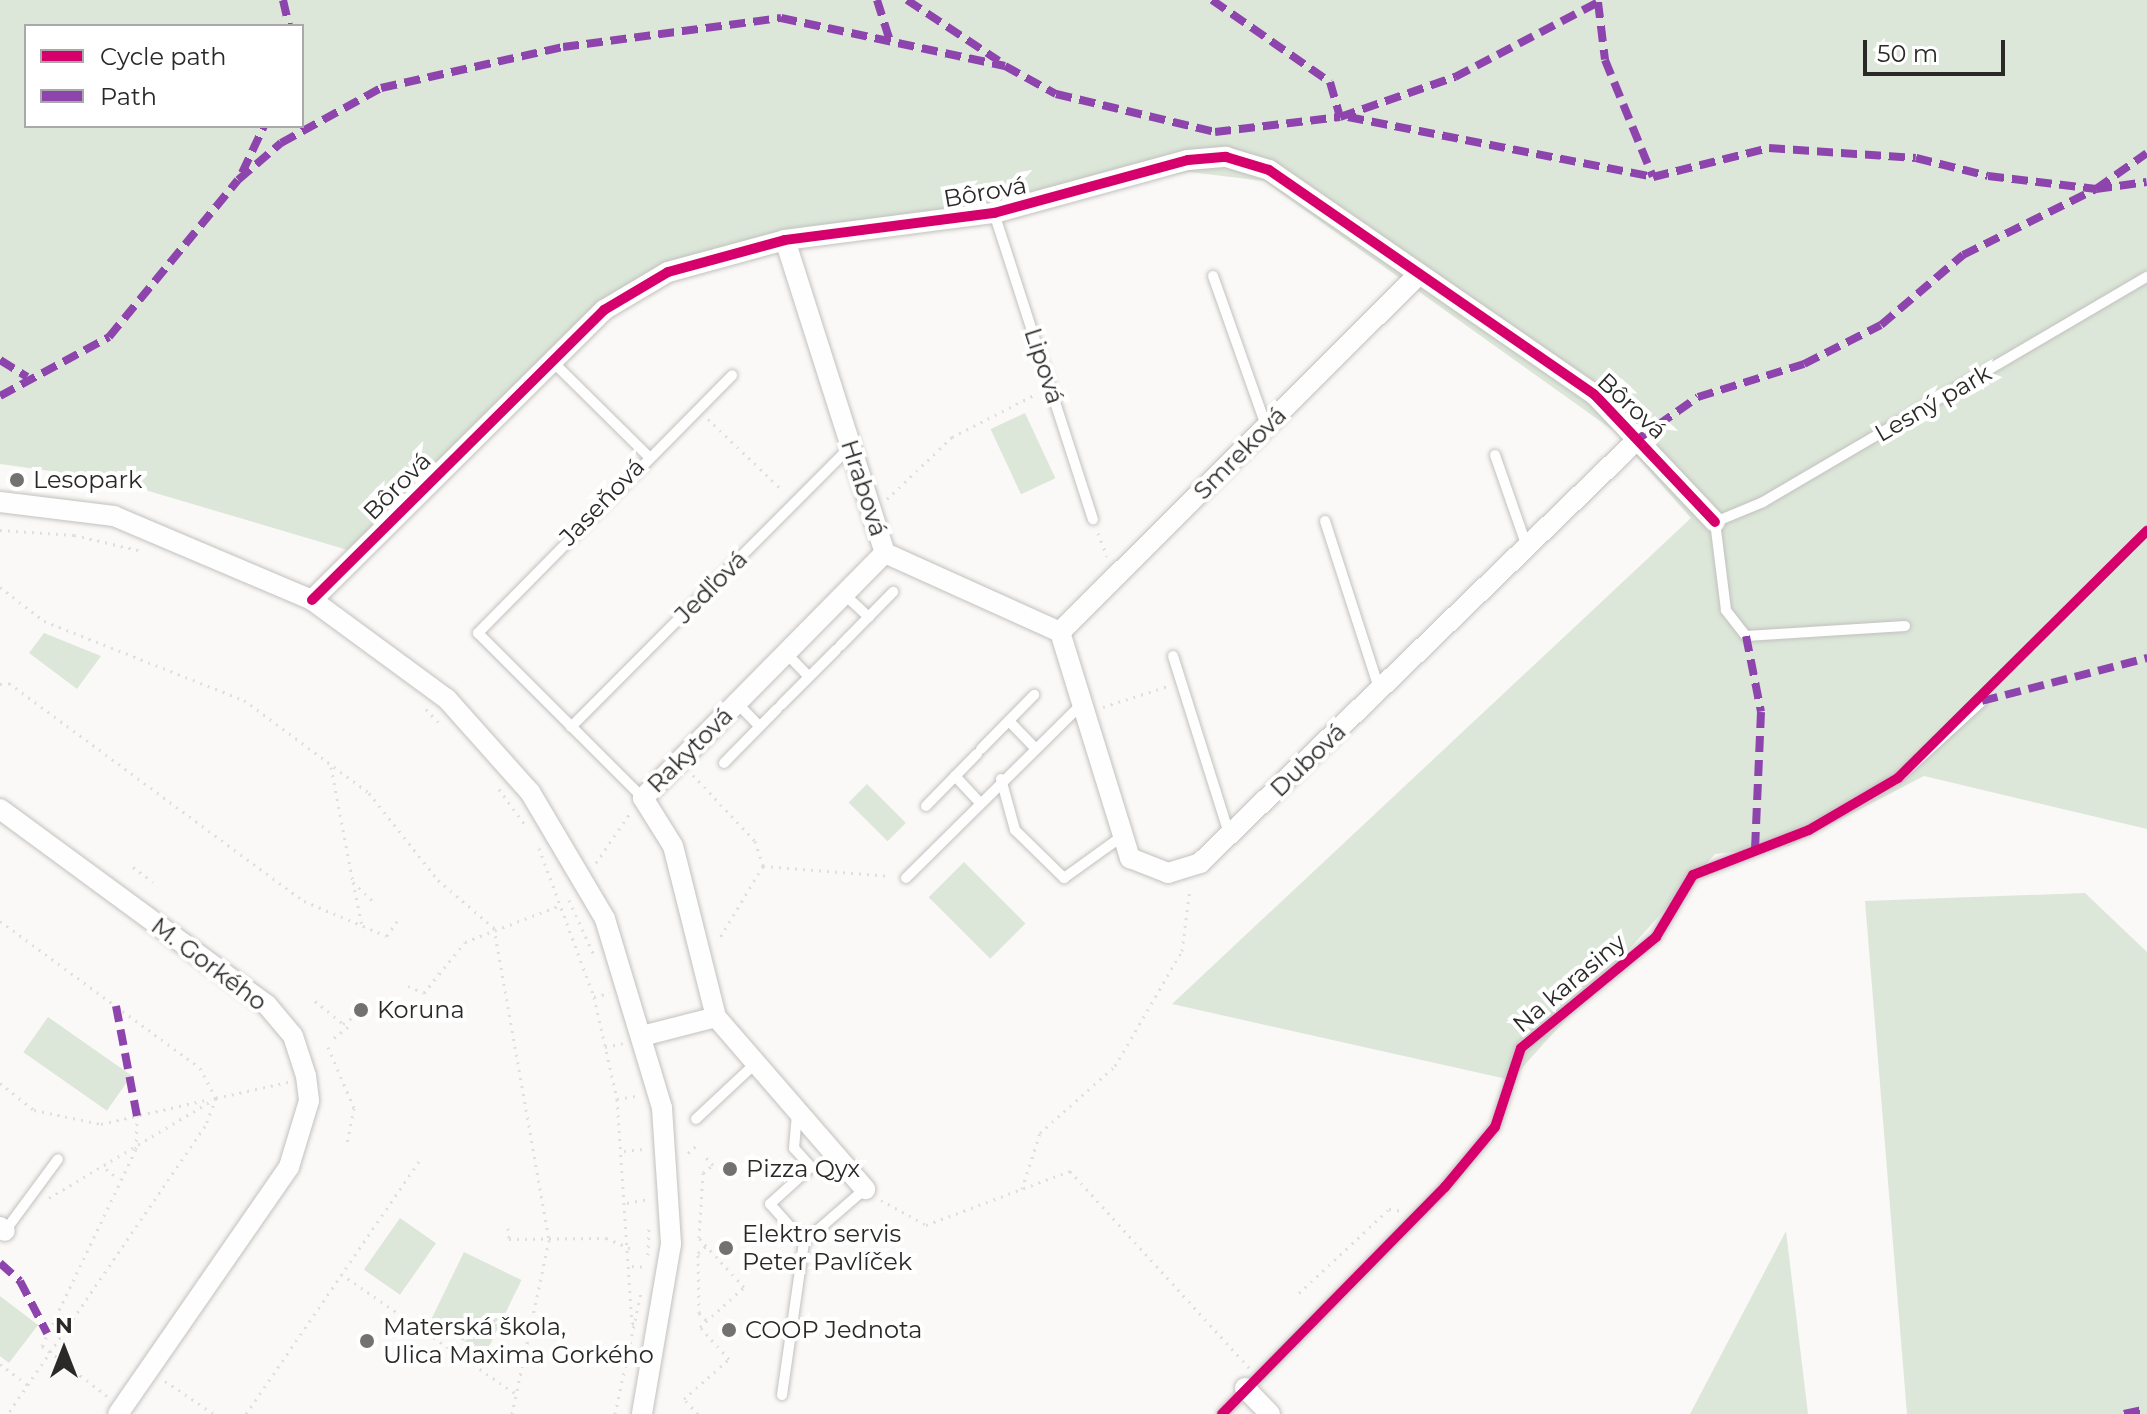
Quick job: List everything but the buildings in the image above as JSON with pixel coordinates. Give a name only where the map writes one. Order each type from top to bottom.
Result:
[{"type":"street","name":"Bôrová","points":[[312,600],[604,310],[668,272],[785,240],[994,213],[1188,160],[1226,157],[1269,170],[1594,394],[1715,522]]},
{"type":"street","name":"Hrabová","points":[[785,240],[885,553],[1060,632]]},
{"type":"street","name":"Smreková","points":[[1060,632],[1419,274]]},
{"type":"street","name":"Dubová","points":[[1200,863],[1638,439]]},
{"type":"street","points":[[0,502],[114,516],[312,600],[447,699],[530,792],[605,919],[669,1173],[662,1329],[642,1414]]},
{"type":"street","name":"Rakytová","points":[[716,1017],[673,846],[639,802],[885,553]]},
{"type":"street","points":[[1060,632],[1086,706],[1121,837],[1130,858],[1168,873],[1200,863]]},
{"type":"street","name":"M. Gorkého","points":[[0,809],[267,1005],[293,1036],[297,1079],[309,1101],[289,1167],[148,1370],[110,1409]]},
{"type":"street","points":[[637,1039],[716,1017],[797,1106],[865,1189]]},
{"type":"street","points":[[1250,1382],[1270,1414]]},
{"type":"lane","name":"Lipová","points":[[994,213],[1093,519]]},
{"type":"lane","points":[[1213,276],[1266,426]]},
{"type":"lane","name":"Lesný park","points":[[1715,522],[1763,502],[2147,277]]},
{"type":"lane","points":[[551,360],[647,455]]},
{"type":"lane","name":"Jaseňová","points":[[571,727],[478,633],[647,455],[732,375]]},
{"type":"lane","name":"Jedľová","points":[[571,727],[850,447]]},
{"type":"lane","points":[[1495,455],[1527,547]]},
{"type":"lane","points":[[1325,521],[1380,690]]},
{"type":"lane","points":[[1715,522],[1726,610],[1746,636],[1905,626]]},
{"type":"lane","points":[[724,763],[893,592]]},
{"type":"lane","points":[[844,594],[869,617]]},
{"type":"lane","points":[[786,653],[809,677]]},
{"type":"lane","points":[[1173,656],[1230,836]]},
{"type":"lane","points":[[926,806],[1034,695]]},
{"type":"lane","name":"Na karasiny","points":[[1222,1414],[1250,1382],[1419,1213],[1495,1127],[1521,1048],[1656,937],[1693,875],[1809,830],[1898,778],[1982,701]]},
{"type":"lane","points":[[737,703],[759,726]]},
{"type":"lane","points":[[906,878],[1033,746],[1086,706]]},
{"type":"lane","points":[[1009,721],[1033,746]]},
{"type":"lane","points":[[571,727],[639,802]]},
{"type":"lane","points":[[955,776],[979,802]]},
{"type":"lane","points":[[1001,779],[1015,830],[1064,878],[1121,837]]},
{"type":"lane","points":[[696,1119],[757,1062]]},
{"type":"lane","points":[[797,1106],[794,1148],[811,1167],[770,1204],[804,1242]]},
{"type":"lane","points":[[3,1229],[58,1159]]},
{"type":"lane","points":[[782,1395],[804,1242],[865,1189]]},
{"type":"path","points":[[872,514],[952,437],[1050,387]]},
{"type":"path","points":[[697,408],[795,503]]},
{"type":"path","points":[[1093,519],[1115,577]]},
{"type":"path","points":[[0,530],[74,535],[149,552]]},
{"type":"path","points":[[1982,701],[2147,531]]},
{"type":"path","points":[[0,587],[44,621],[244,700],[369,793],[438,880],[494,928],[549,1240],[512,1414]]},
{"type":"path","points":[[1086,706],[1182,682]]},
{"type":"path","points":[[0,684],[9,683],[304,901],[387,936],[397,921]]},
{"type":"path","points":[[417,702],[446,729]]},
{"type":"path","points":[[679,761],[755,841],[763,866],[704,966]]},
{"type":"path","points":[[331,767],[362,926]]},
{"type":"path","points":[[490,778],[530,833]]},
{"type":"path","points":[[592,869],[639,802]]},
{"type":"path","points":[[599,966],[562,885],[539,844],[594,997],[617,1099],[632,1249],[632,1323]]},
{"type":"path","points":[[1022,1189],[1040,1133],[1115,1066],[1182,951],[1184,902],[1200,863]]},
{"type":"path","points":[[763,866],[906,878]]},
{"type":"path","points":[[133,867],[153,882]]},
{"type":"path","points":[[353,882],[373,901]]},
{"type":"path","points":[[555,889],[562,885]]},
{"type":"path","points":[[408,986],[424,993],[460,944],[494,928],[561,905]]},
{"type":"path","points":[[0,921],[200,1068],[216,1098],[205,1126],[8,1414]]},
{"type":"path","points":[[605,980],[615,1005]]},
{"type":"path","points":[[594,997],[611,993]]},
{"type":"path","points":[[315,1001],[350,1025]]},
{"type":"path","points":[[334,1038],[358,1014]]},
{"type":"path","points":[[624,1030],[637,1039]]},
{"type":"path","points":[[605,1047],[637,1039]]},
{"type":"path","points":[[631,1056],[637,1039]]},
{"type":"path","points":[[328,1047],[354,1108],[347,1143]]},
{"type":"path","points":[[285,1068],[297,1079]]},
{"type":"path","points":[[288,1095],[297,1079]]},
{"type":"path","points":[[0,1083],[34,1110],[101,1124],[297,1079]]},
{"type":"path","points":[[636,1082],[641,1109]]},
{"type":"path","points":[[617,1099],[639,1096]]},
{"type":"path","points":[[23,1206],[106,1169],[216,1098]]},
{"type":"path","points":[[110,1409],[107,1396],[47,1354],[42,1346],[52,1316],[136,1149],[137,1116]]},
{"type":"path","points":[[645,1135],[648,1161]]},
{"type":"path","points":[[688,1153],[696,1146]]},
{"type":"path","points":[[624,1151],[647,1148]]},
{"type":"path","points":[[698,1414],[684,1399],[729,1359],[700,1327],[744,1287],[699,1238],[703,1173],[713,1165],[702,1153]]},
{"type":"path","points":[[246,1414],[422,1157]]},
{"type":"path","points":[[106,1169],[120,1179]]},
{"type":"path","points":[[865,1189],[926,1225],[1070,1171],[1250,1382]]},
{"type":"path","points":[[647,1276],[649,1186]]},
{"type":"path","points":[[627,1203],[650,1198]]},
{"type":"path","points":[[1299,1293],[1389,1209],[1419,1213]]},
{"type":"path","points":[[508,1228],[509,1239],[606,1238],[632,1249]]},
{"type":"path","points":[[706,1246],[699,1272],[699,1313],[707,1321]]},
{"type":"path","points":[[632,1266],[647,1267]]},
{"type":"path","points":[[687,1272],[699,1272]]},
{"type":"path","points":[[341,1274],[517,1395]]},
{"type":"path","points":[[615,1414],[632,1323],[643,1288]]},
{"type":"path","points":[[632,1323],[662,1329]]},
{"type":"path","points":[[0,1365],[28,1385]]},
{"type":"path","points":[[148,1370],[214,1414]]},
{"type":"path","points":[[107,1396],[116,1383]]},
{"type":"green space","points":[[0,0],[2147,0],[2147,829],[1924,776],[1789,846],[1715,854],[1511,1080],[1172,1004],[1691,518],[1614,431],[1264,181],[1189,172],[696,259],[573,342],[361,554],[108,479],[0,464]]},
{"type":"green space","points":[[1025,413],[1055,478],[1021,494],[991,429]]},
{"type":"green space","points":[[44,633],[101,656],[77,689],[29,653]]},
{"type":"green space","points":[[867,784],[906,823],[888,841],[849,802]]},
{"type":"green space","points":[[964,862],[1026,924],[990,959],[929,897]]},
{"type":"green space","points":[[2085,893],[2147,952],[2147,1414],[1907,1414],[1865,901]]},
{"type":"green space","points":[[48,1017],[132,1076],[107,1111],[23,1052]]},
{"type":"green space","points":[[400,1218],[436,1243],[400,1295],[364,1270]]},
{"type":"green space","points":[[1786,1231],[1808,1414],[1690,1414]]},
{"type":"green space","points":[[464,1252],[522,1280],[486,1352],[429,1324]]},
{"type":"green space","points":[[0,1296],[38,1325],[9,1363],[0,1356]]},
{"type":"marked path","points":[[283,0],[289,24]]},
{"type":"marked path","points":[[877,0],[890,41]]},
{"type":"marked path","points":[[907,0],[999,61]]},
{"type":"marked path","points":[[1212,0],[1330,82],[1340,117]]},
{"type":"marked path","points":[[0,396],[109,337],[238,180],[281,143],[381,88],[563,47],[781,18],[1005,66],[1056,94],[1215,132],[1340,117],[1455,77],[1602,0]]},
{"type":"marked path","points":[[1598,2],[1605,60],[1653,177]]},
{"type":"marked path","points":[[1348,117],[1653,177],[1769,148],[1916,158],[1988,176],[2096,189],[2147,182]]},
{"type":"marked path","points":[[242,173],[263,128]]},
{"type":"marked path","points":[[1638,439],[1698,397],[1804,364],[1881,325],[1963,255],[2096,189],[2147,153]]},
{"type":"marked path","points":[[0,360],[27,377]]},
{"type":"marked path","points":[[1746,636],[1761,712],[1755,848]]},
{"type":"marked path","points":[[1982,701],[2147,658]]},
{"type":"marked path","points":[[116,1006],[137,1116]]},
{"type":"marked path","points":[[0,1263],[20,1281],[47,1333]]},
{"type":"marked path","points":[[2124,1414],[2147,1409]]},
{"type":"cycle path","points":[[312,600],[604,310],[668,272],[785,240],[994,213],[1188,160],[1226,157],[1269,170],[1594,394],[1715,522]]},
{"type":"cycle path","points":[[1222,1414],[1445,1187],[1495,1127],[1521,1048],[1656,937],[1693,875],[1809,830],[1898,778],[2147,531]]},
{"type":"place","name":"Lesopark","points":[[17,480]]},
{"type":"place","name":"Koruna","points":[[361,1010]]},
{"type":"place","name":"Pizza Qyx","points":[[730,1169]]},
{"type":"place","name":"Elektro servis Peter Pavlíček","points":[[726,1248]]},
{"type":"place","name":"COOP Jednota","points":[[729,1330]]},
{"type":"place","name":"Materská škola, Ulica Maxima Gorkého","points":[[367,1341]]}]
